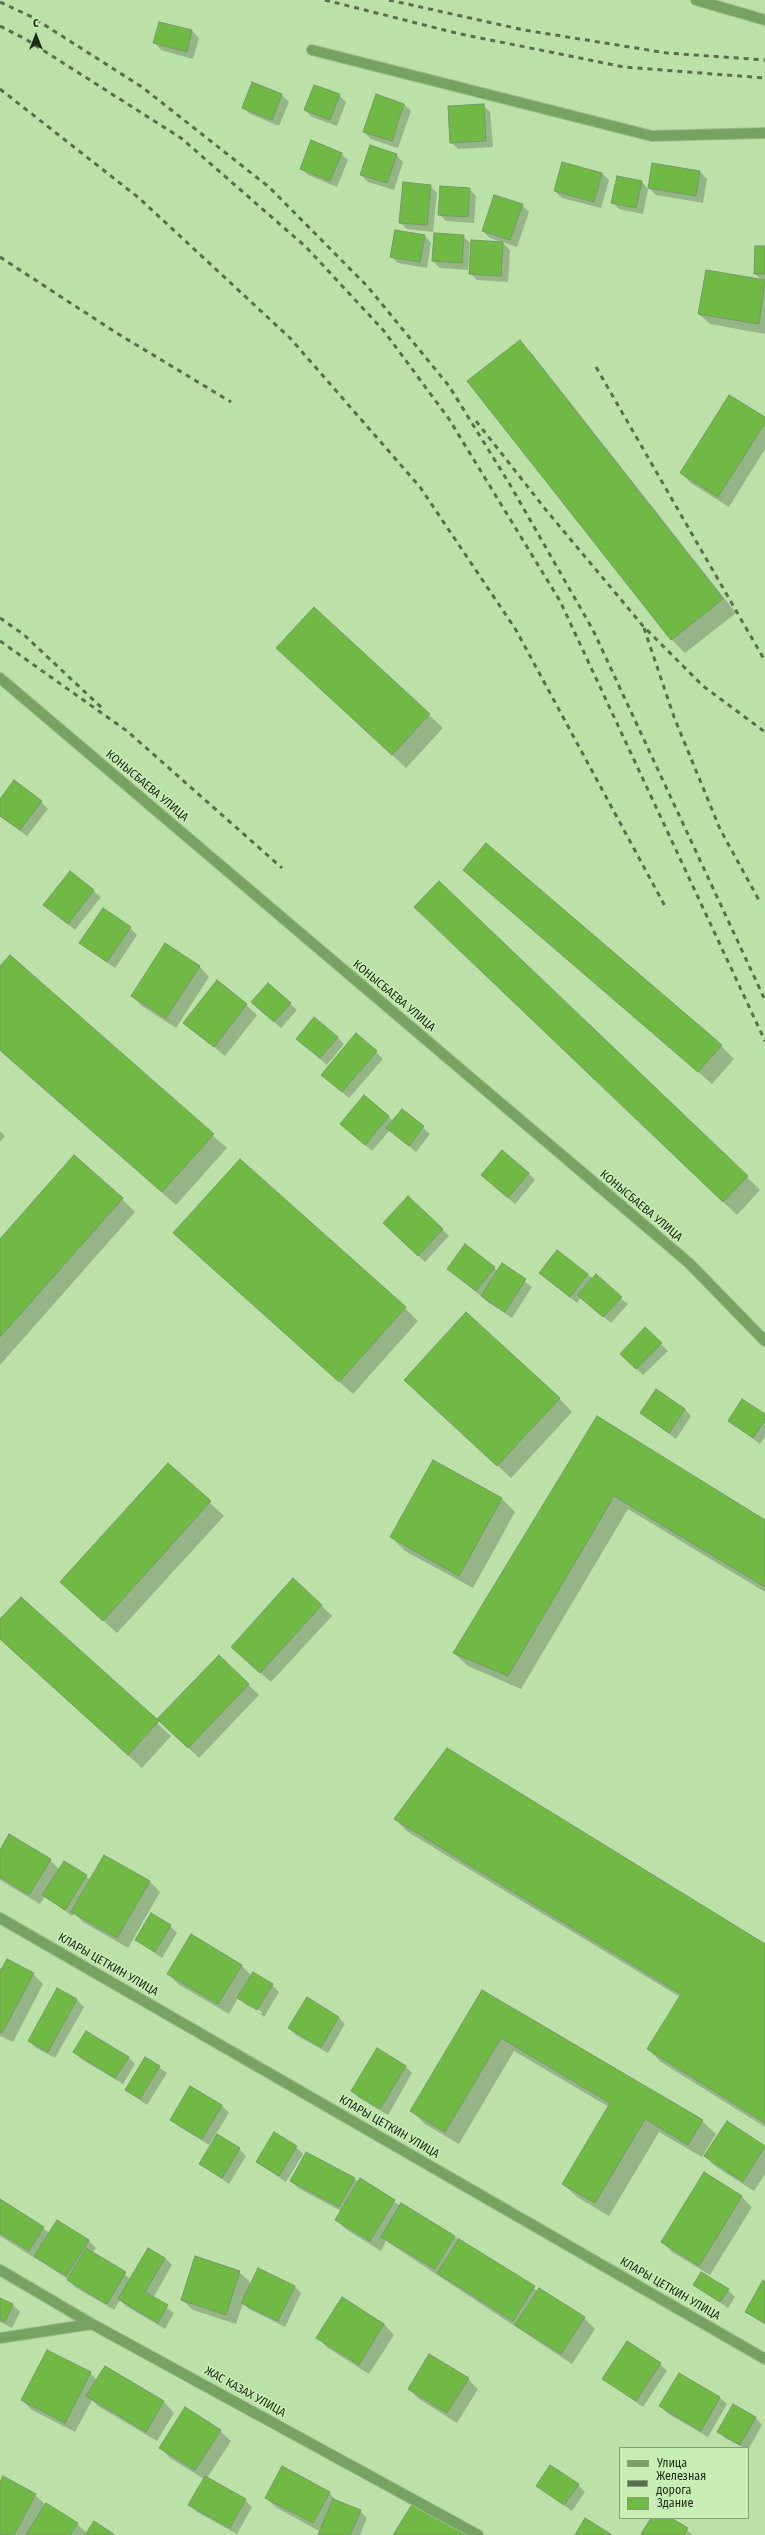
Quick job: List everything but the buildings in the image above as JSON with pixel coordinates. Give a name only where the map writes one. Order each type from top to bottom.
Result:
[{"type":"street","points":[[696,0],[765,20]]},
{"type":"street","points":[[312,50],[652,136],[765,133]]},
{"type":"street","name":"КОНЫСБАЕВА УЛИЦА","points":[[0,678],[689,1263],[765,1341]]},
{"type":"street","name":"КЛАРЫ ЦЕТКИН УЛИЦА","points":[[0,1918],[765,2359]]},
{"type":"street","name":"ЖАС КАЗАХ УЛИЦА","points":[[0,2270],[92,2324],[478,2535]]},
{"type":"street","points":[[0,2338],[92,2324]]},
{"type":"railway","points":[[325,0],[456,33],[624,67],[765,78]]},
{"type":"railway","points":[[389,0],[524,30],[667,53],[765,60]]},
{"type":"railway","points":[[0,2],[32,17],[142,87],[269,187],[368,287],[449,386],[509,483],[593,630],[765,1000]]},
{"type":"railway","points":[[0,26],[27,40],[181,138],[306,247],[384,331],[449,419],[560,601],[765,1041]]},
{"type":"railway","points":[[0,89],[139,198],[290,338],[420,487],[516,630],[666,908]]},
{"type":"railway","points":[[0,257],[115,332],[231,402]]},
{"type":"railway","points":[[596,367],[765,661]]},
{"type":"railway","points":[[476,421],[546,510],[643,626],[703,686],[765,732]]},
{"type":"railway","points":[[0,618],[23,634],[102,708]]},
{"type":"railway","points":[[644,628],[674,717],[720,829],[760,902]]},
{"type":"railway","points":[[0,641],[127,731],[282,868]]}]
